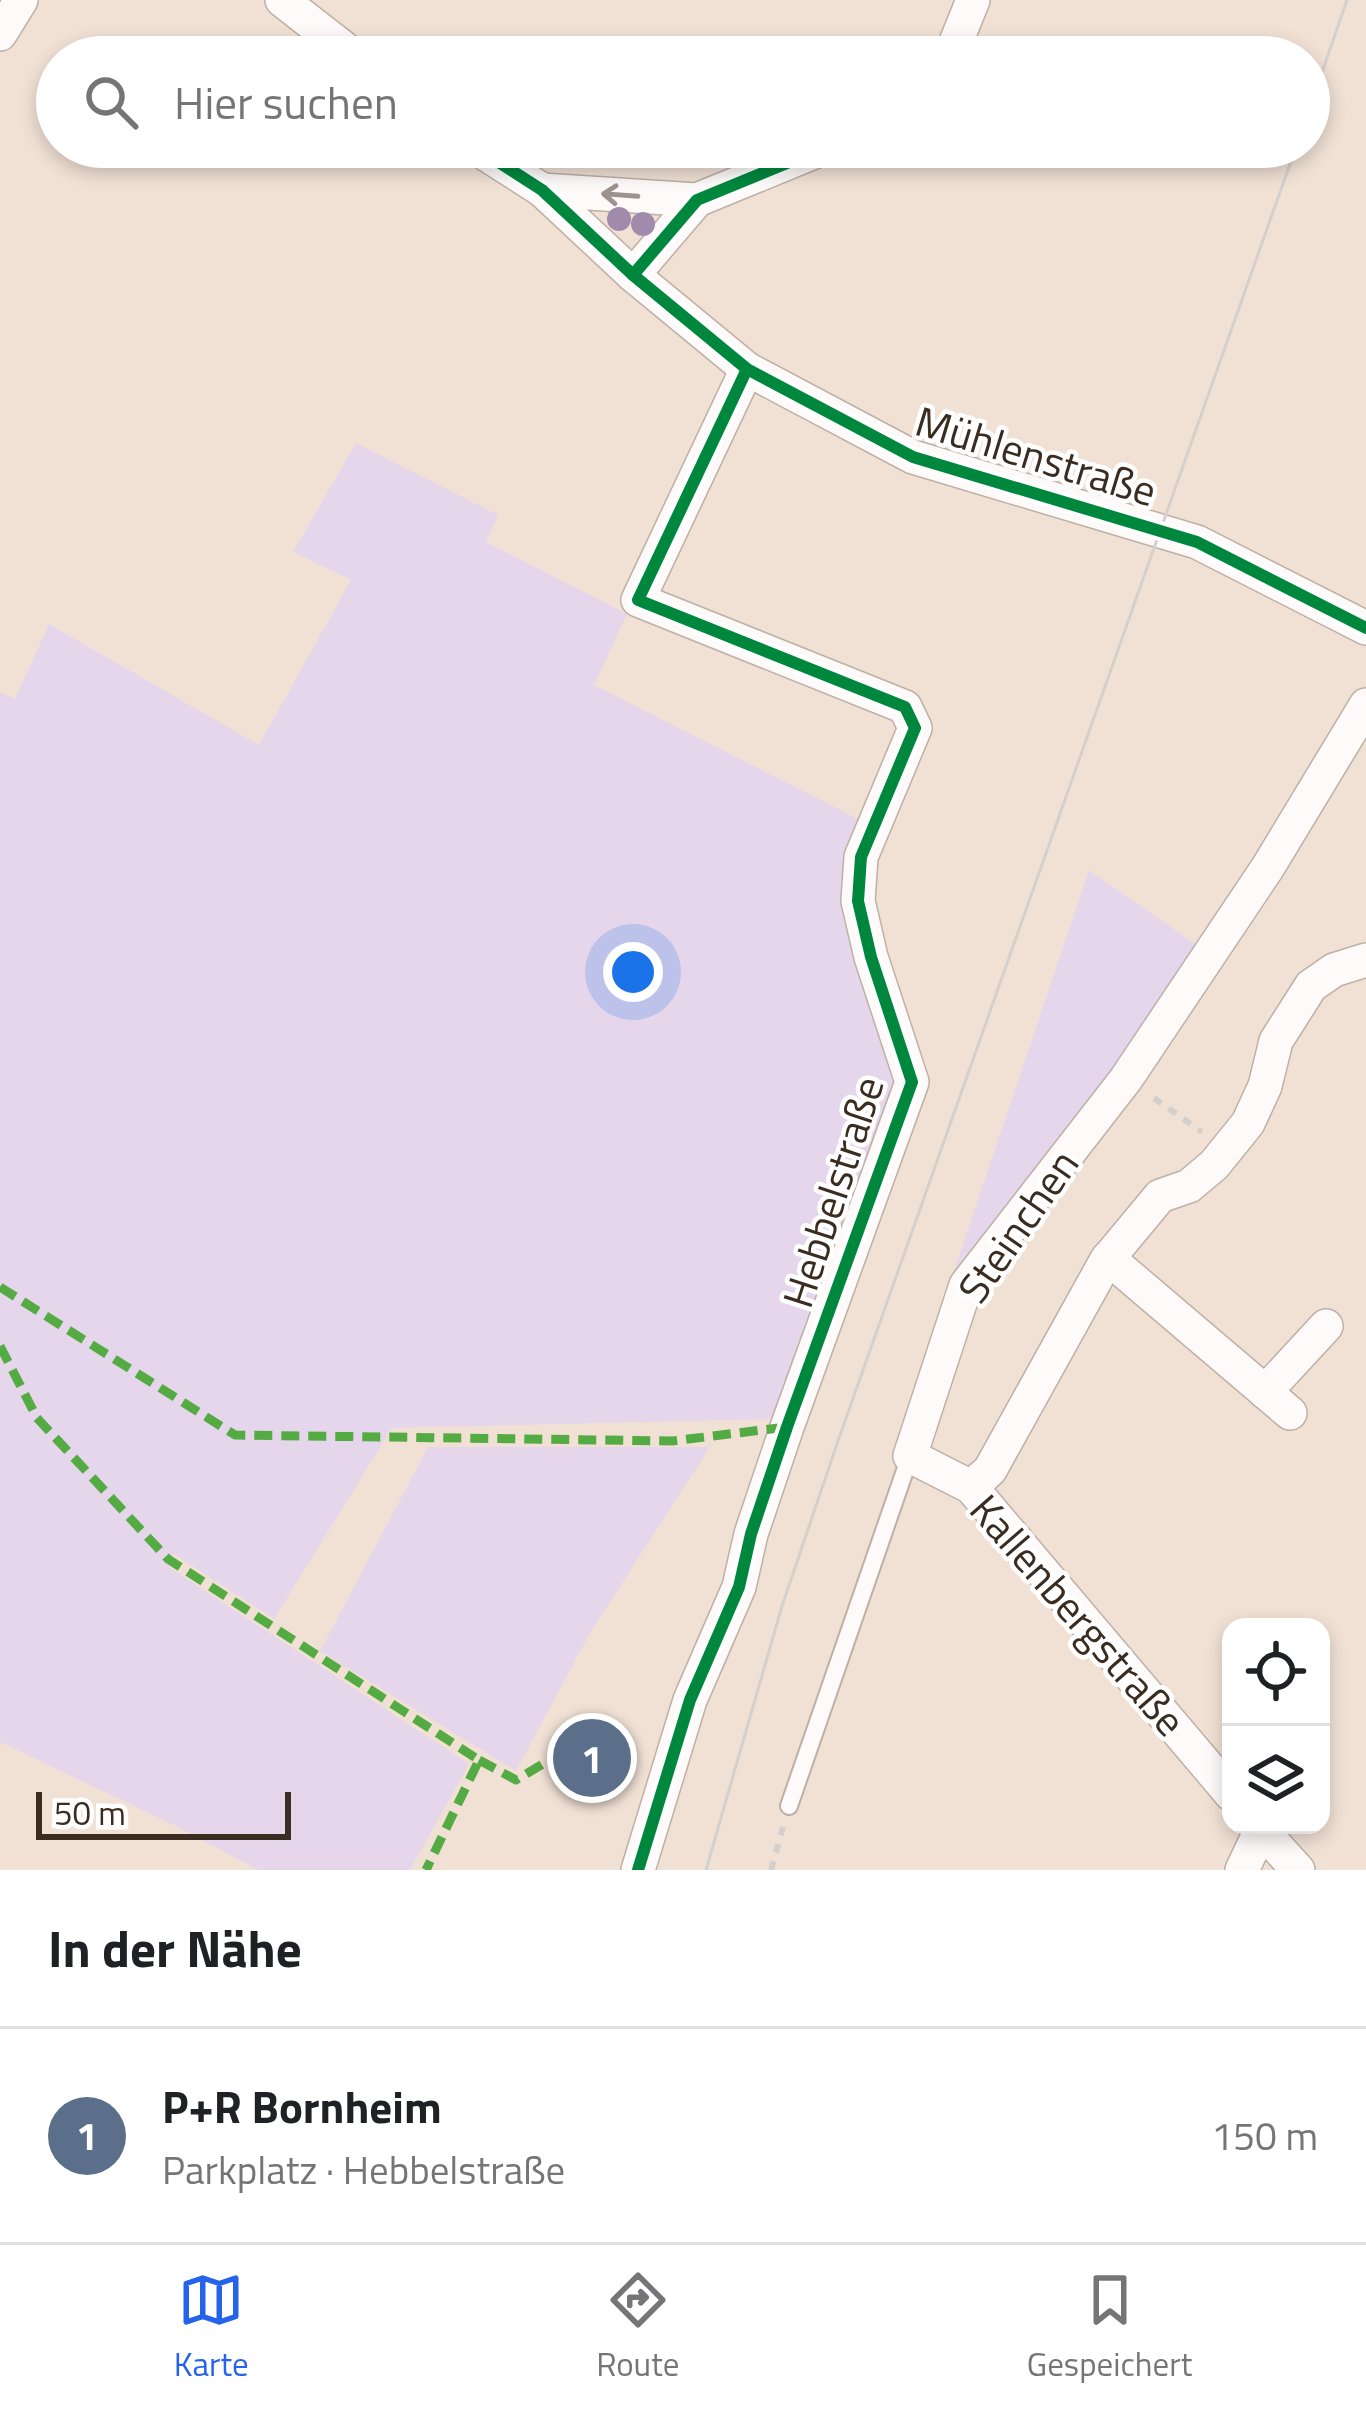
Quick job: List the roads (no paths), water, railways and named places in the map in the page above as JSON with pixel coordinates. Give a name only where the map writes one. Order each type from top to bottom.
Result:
[{"type":"street","points":[[0,34],[21,0]]},
{"type":"street","points":[[283,0],[328,36]]},
{"type":"street","points":[[959,36],[974,0]]},
{"type":"street","name":"Mühlenstraße","points":[[508,168],[542,190],[633,275],[747,369],[913,457],[1197,542],[1366,628]]},
{"type":"street","points":[[542,190],[697,200],[775,168]]},
{"type":"street","points":[[633,275],[697,200]]},
{"type":"street","name":"Hebbelstraße","points":[[638,1870],[690,1700],[739,1587],[751,1534],[787,1426],[912,1082],[858,901],[861,857],[915,728],[904,707],[638,600],[747,369]]},
{"type":"street","name":"Steinchen","points":[[910,1456],[966,1285],[1126,1079],[1268,867],[1366,705]]},
{"type":"street","points":[[971,1487],[990,1470],[1108,1258],[1160,1196],[1190,1186],[1248,1124],[1276,1041],[1294,1008],[1311,986],[1334,970],[1366,960]]},
{"type":"street","points":[[1108,1258],[1277,1402],[1326,1326]]},
{"type":"street","name":"Kallenbergstraße","points":[[910,1456],[971,1487],[1222,1783]]},
{"type":"street","points":[[1241,1870],[1256,1834]]},
{"type":"street","points":[[1265,1834],[1298,1870]]},
{"type":"lane","name":"Steinchen","points":[[789,1806],[910,1456]]},
{"type":"tram line","points":[[1330,49],[1347,0]]},
{"type":"tram line","points":[[706,1870],[782,1606],[839,1438],[1289,168]]},
{"type":"place","name":"P+R Bornheim","points":[[592,1758]]}]
